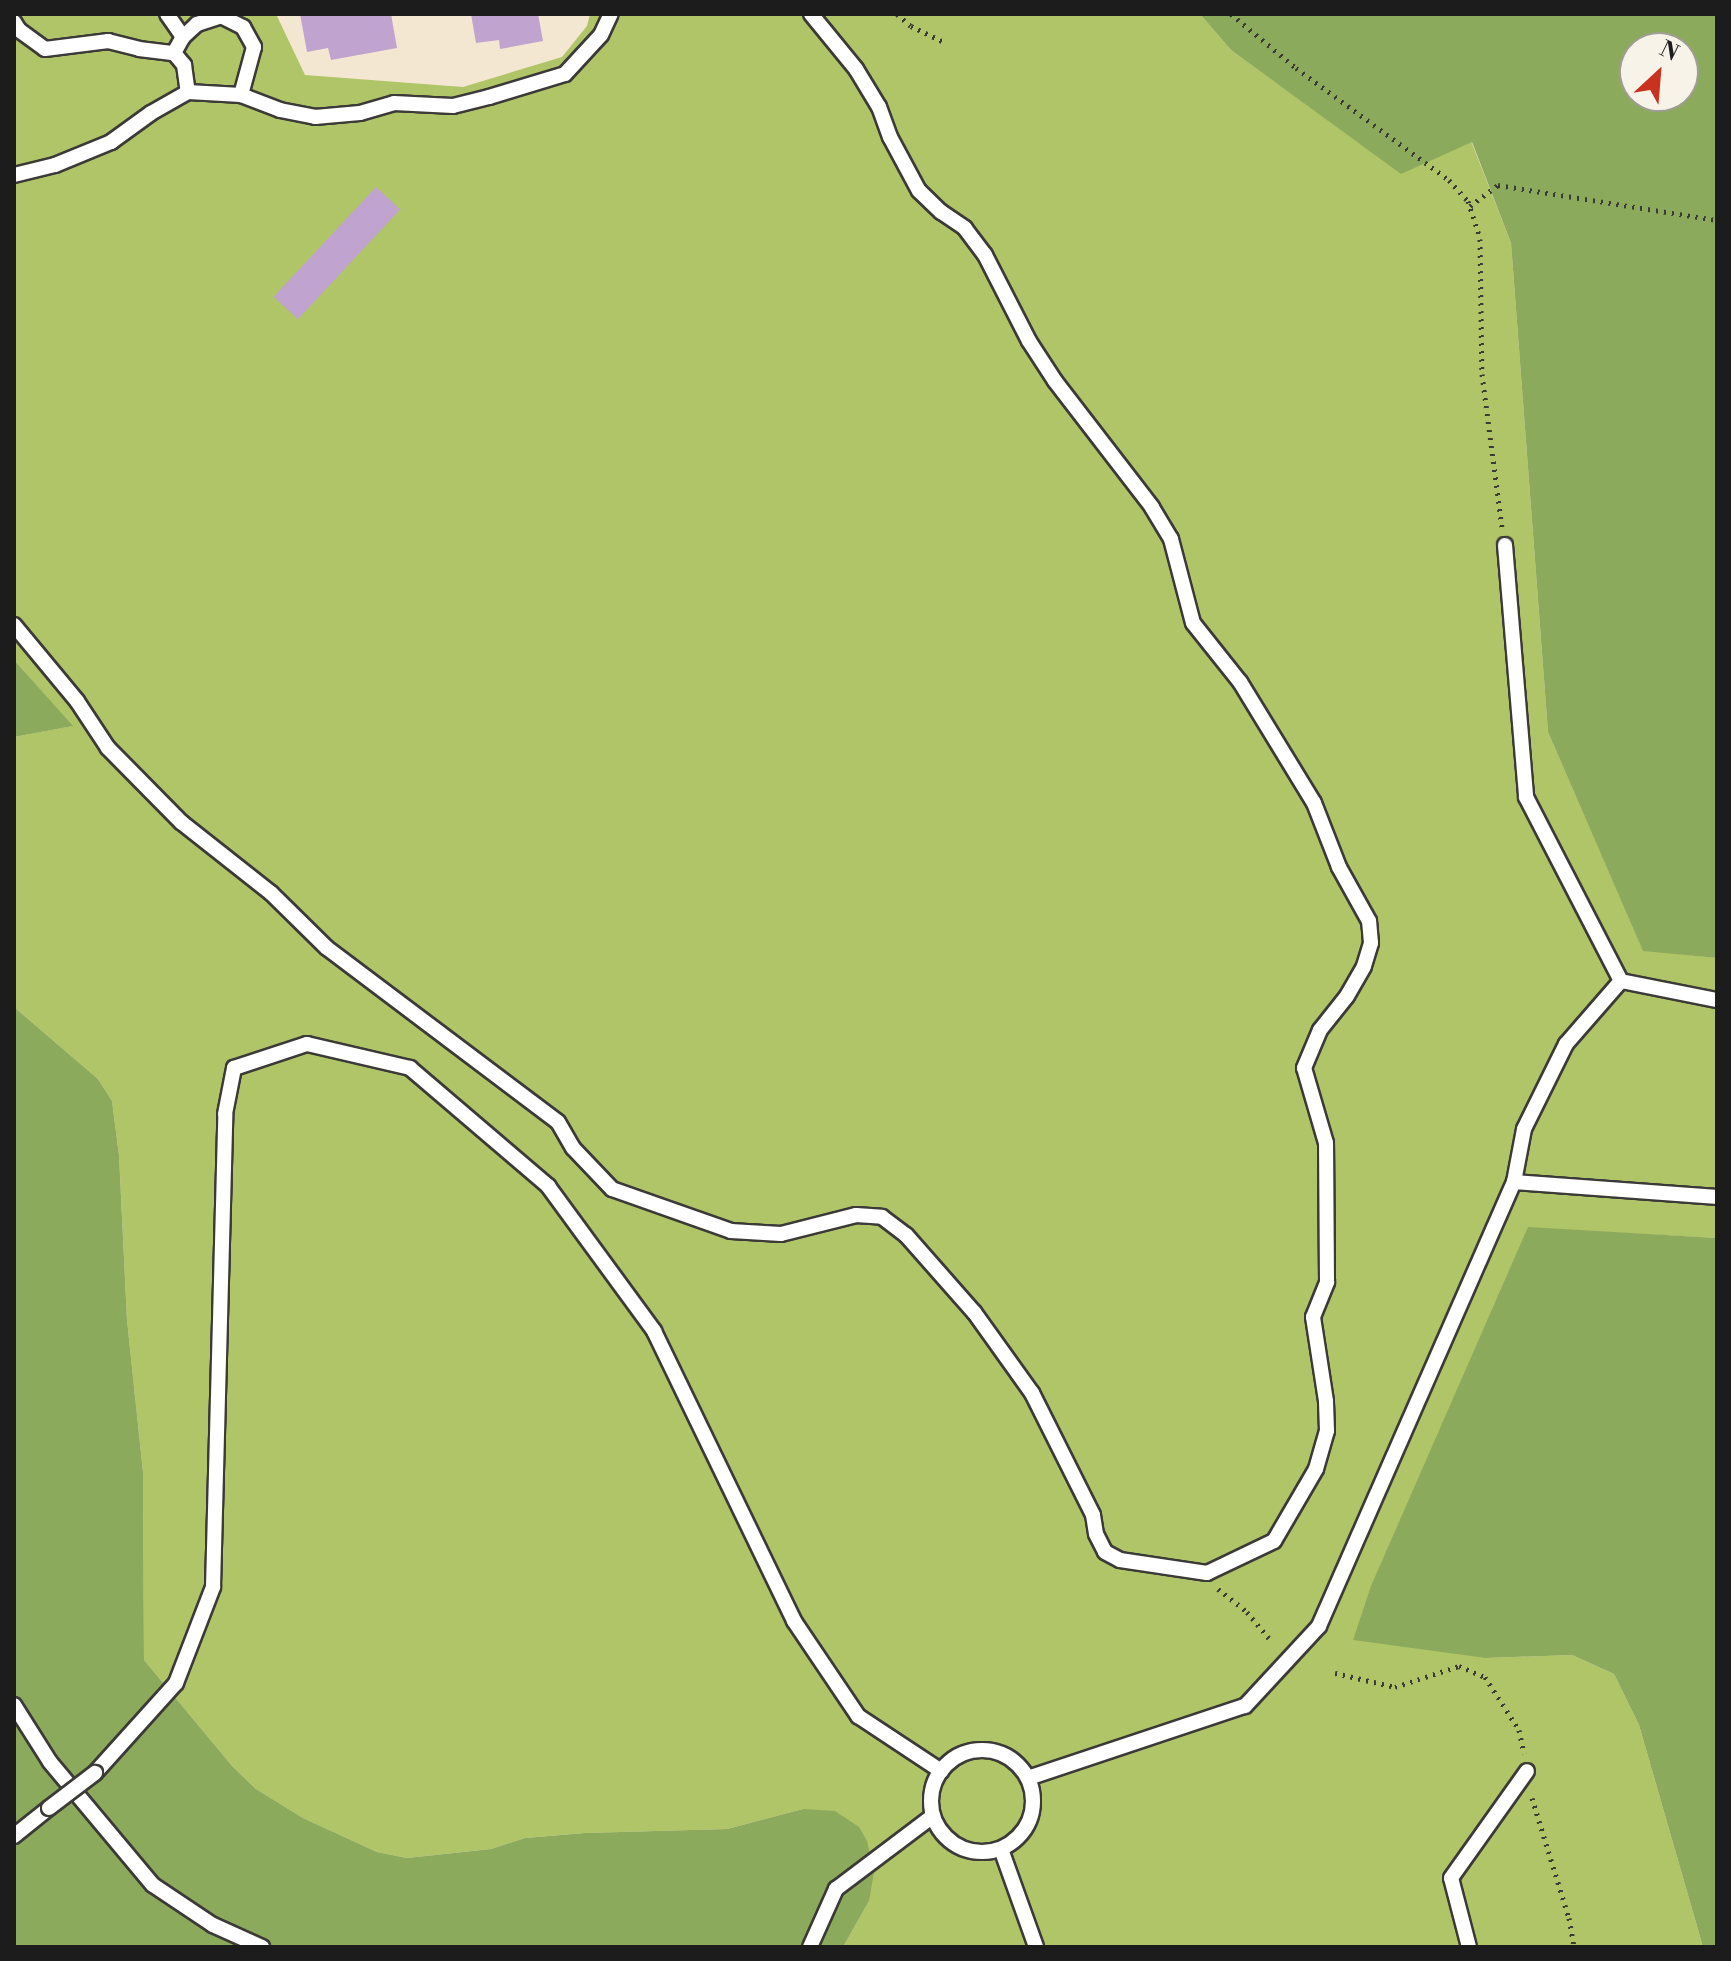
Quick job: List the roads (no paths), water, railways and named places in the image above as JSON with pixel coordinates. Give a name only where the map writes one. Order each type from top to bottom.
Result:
[{"type":"lane","points":[[167,14],[183,37]]},
{"type":"lane","points":[[14,175],[55,165],[111,142],[151,113],[188,92],[216,91],[241,95],[280,110],[315,117],[360,113],[394,103],[453,106],[565,74],[601,35],[611,14]]},
{"type":"lane","points":[[14,625],[77,701],[108,748],[181,822],[271,893],[327,948],[558,1122],[573,1148],[612,1189],[731,1231],[781,1234],[856,1215],[882,1217],[906,1235],[974,1312],[1032,1393],[1093,1515],[1096,1534],[1105,1552],[1120,1560],[1207,1573],[1274,1541],[1316,1469],[1327,1431],[1326,1401],[1313,1317],[1327,1282],[1326,1143],[1304,1068],[1320,1030],[1347,996],[1364,966],[1371,943],[1369,921],[1339,867],[1314,803],[1240,682],[1193,623],[1171,539],[1152,507],[1055,381],[1029,341],[985,255],[965,228],[941,212],[919,191],[856,69],[811,14]]},
{"type":"lane","points":[[174,53],[183,37],[197,24],[221,16],[243,27],[254,47],[241,95]]},
{"type":"lane","points":[[14,22],[19,30],[45,49],[108,41],[174,53],[184,65],[188,92]]},
{"type":"lane","points":[[1505,545],[1526,797],[1621,981]]},
{"type":"lane","points":[[1621,981],[1717,1000]]},
{"type":"lane","points":[[1028,1778],[1245,1706],[1319,1626],[1514,1182],[1524,1129],[1566,1044],[1621,981]]},
{"type":"lane","points":[[14,1836],[95,1773],[176,1683],[213,1587],[225,1114],[234,1068],[307,1044],[410,1068],[548,1186],[654,1331],[794,1621],[858,1716],[941,1771]]},
{"type":"lane","points":[[1514,1182],[1717,1197]]},
{"type":"lane","points":[[14,1705],[50,1762],[153,1885],[213,1925],[262,1947]]},
{"type":"lane","points":[[986,1750],[1003,1754],[1018,1764],[1028,1778],[1033,1811],[1027,1827],[1016,1840],[1001,1849],[985,1853],[968,1851],[953,1843],[933,1816],[933,1785],[941,1771],[969,1752],[986,1750]]},
{"type":"lane","points":[[1469,1947],[1451,1878],[1527,1771]]},
{"type":"lane","points":[[810,1947],[836,1889],[933,1816]]},
{"type":"lane","points":[[1001,1849],[1036,1947]]}]
